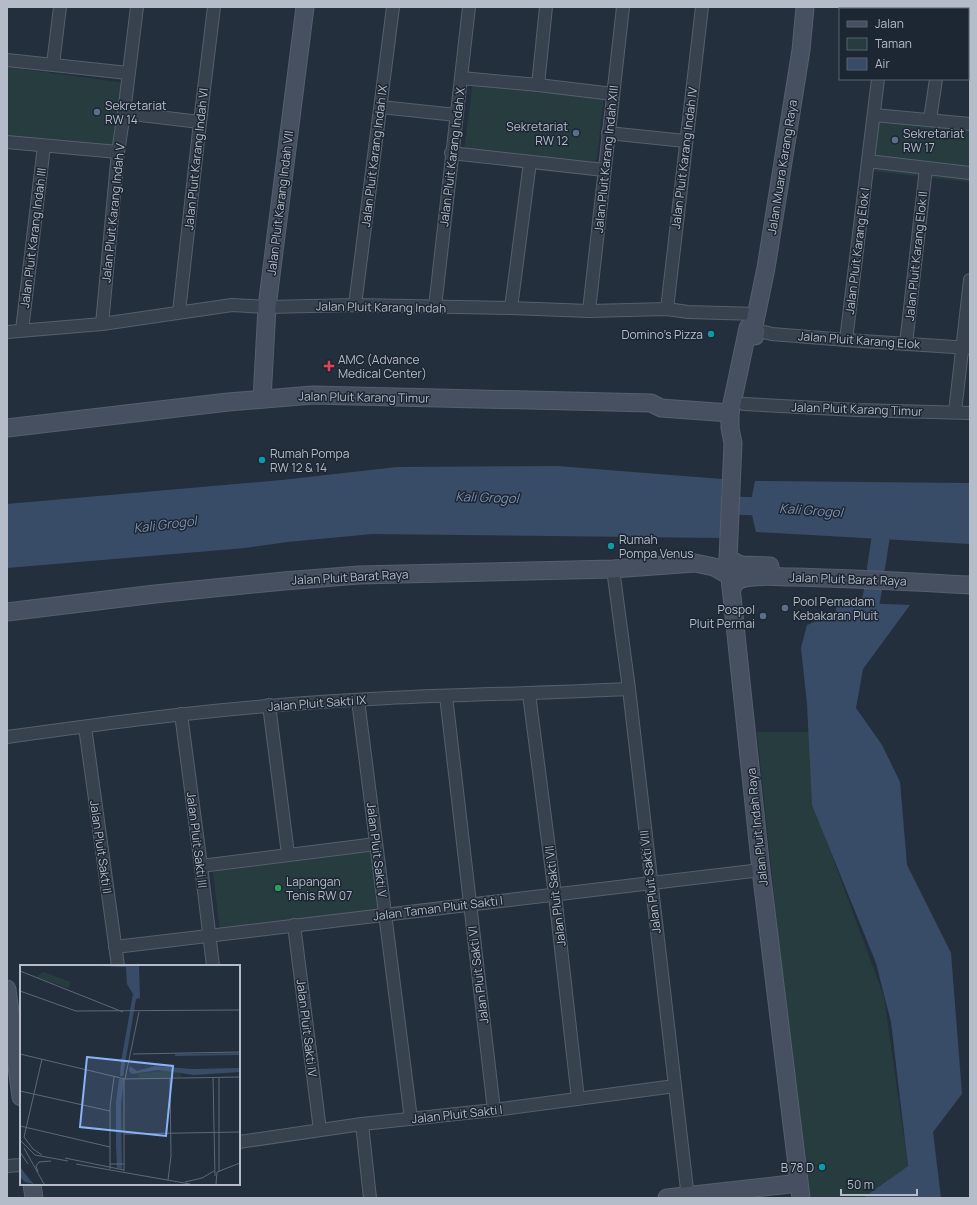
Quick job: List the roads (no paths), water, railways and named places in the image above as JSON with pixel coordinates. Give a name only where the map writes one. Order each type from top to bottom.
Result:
[{"type":"street","points":[[53,64],[60,7]]},
{"type":"street","name":"Jalan Pluit Karang Indah V","points":[[102,324],[118,152],[137,7]]},
{"type":"street","name":"Jalan Pluit Karang Indah VI","points":[[180,312],[214,7]]},
{"type":"street","name":"Jalan Pluit Karang Indah VII","points":[[262,399],[267,307],[305,7]]},
{"type":"street","name":"Jalan Pluit Karang Indah IX","points":[[356,306],[393,7]]},
{"type":"street","name":"Jalan Pluit Karang Indah X","points":[[435,307],[451,153],[469,7]]},
{"type":"street","points":[[538,85],[546,7]]},
{"type":"street","name":"Jalan Pluit Karang Indah XIII","points":[[589,311],[623,7]]},
{"type":"street","name":"Jalan Pluit Karang Indah IV","points":[[667,309],[685,142],[702,7]]},
{"type":"street","name":"Jalan Muara Karang Raya","points":[[733,449],[730,428],[754,325],[799,65],[806,7]]},
{"type":"street","points":[[7,60],[128,72]]},
{"type":"street","points":[[461,78],[613,94]]},
{"type":"street","name":"Jalan Pluit Karang Elok I","points":[[846,340],[878,80]]},
{"type":"street","points":[[930,120],[936,80]]},
{"type":"street","points":[[381,108],[456,115]]},
{"type":"street","points":[[124,113],[200,122]]},
{"type":"street","points":[[874,115],[970,124]]},
{"type":"street","points":[[608,133],[685,142]]},
{"type":"street","points":[[7,142],[118,152]]},
{"type":"street","name":"Jalan Pluit Karang Indah III","points":[[22,330],[44,146]]},
{"type":"street","points":[[451,153],[604,170]]},
{"type":"street","points":[[868,161],[970,173]]},
{"type":"street","points":[[511,308],[530,162]]},
{"type":"street","name":"Jalan Pluit Karang Elok II","points":[[906,344],[926,168]]},
{"type":"street","points":[[955,412],[966,348],[970,280]]},
{"type":"street","name":"Jalan Pluit Karang Indah","points":[[7,332],[102,324],[232,305],[267,307],[356,306],[511,308],[589,311],[667,309],[754,325]]},
{"type":"street","name":"Jalan Pluit Karang Elok","points":[[754,325],[772,334],[966,348]]},
{"type":"street","name":"Jalan Pluit Karang Timur","points":[[7,428],[262,399],[313,395],[651,403],[661,408],[735,407],[970,413]]},
{"type":"street","name":"Jalan Pluit Indah Raya","points":[[733,449],[729,562],[761,870],[800,1190]]},
{"type":"street","name":"Jalan Pluit Barat Raya","points":[[695,564],[714,567],[729,562]]},
{"type":"street","name":"Jalan Pluit Barat Raya","points":[[729,562],[734,583],[744,578],[773,571]]},
{"type":"street","name":"Jalan Pluit Barat Raya","points":[[7,612],[155,594],[359,575],[613,569],[729,562],[741,566],[773,571],[892,571],[970,577]]},
{"type":"street","name":"Jalan Pluit Sakti VIII","points":[[613,569],[629,689],[687,1197]]},
{"type":"street","name":"Jalan Pluit Barat Raya","points":[[817,572],[970,585]]},
{"type":"street","name":"Jalan Pluit Sakti IX","points":[[7,737],[181,714],[269,705],[629,689]]},
{"type":"street","name":"Jalan Pluit Sakti VII","points":[[529,694],[555,894],[578,1099]]},
{"type":"street","name":"Jalan Pluit Sakti VI","points":[[446,696],[469,905],[494,1110]]},
{"type":"street","name":"Jalan Pluit Sakti V","points":[[358,700],[411,1119]]},
{"type":"street","points":[[269,705],[288,854]]},
{"type":"street","name":"Jalan Pluit Sakti III","points":[[181,714],[213,965]]},
{"type":"street","name":"Jalan Pluit Sakti II","points":[[85,727],[118,965]]},
{"type":"street","points":[[201,866],[376,844]]},
{"type":"street","name":"Jalan Taman Pluit Sakti I","points":[[115,947],[761,870]]},
{"type":"street","name":"Jalan Pluit Sakti IV","points":[[294,925],[320,1130]]},
{"type":"street","points":[[7,989],[20,1089]]},
{"type":"street","name":"Jalan Pluit Sakti I","points":[[240,1142],[362,1124],[494,1110],[675,1086]]},
{"type":"street","points":[[362,1124],[370,1198]]},
{"type":"street","points":[[7,1166],[20,1165]]},
{"type":"street","points":[[32,1185],[34,1198]]},
{"type":"street","points":[[667,1198],[800,1190]]},
{"type":"water","points":[[557,466],[722,479],[720,538],[372,534],[287,542],[245,548],[7,568],[7,504],[282,480],[397,467]]},
{"type":"water","points":[[755,481],[970,483],[970,544],[756,532],[750,506]]},
{"type":"water","points":[[838,602],[910,605],[863,669],[856,708],[882,745],[900,782],[907,865],[951,953],[962,1094],[933,1132],[941,1198],[863,1198],[908,1166],[891,1022],[876,963],[812,805],[807,704],[801,648],[807,625],[835,613]]},
{"type":"waterway","name":"Kali Grogol","points":[[696,504],[773,507]]},
{"type":"waterway","points":[[876,568],[884,516]]},
{"type":"waterway","points":[[858,622],[869,612],[874,584]]},
{"type":"place","name":"Sekretariat RW 14","points":[[97,112]]},
{"type":"place","name":"Sekretariat RW 12","points":[[576,133]]},
{"type":"place","name":"Sekretariat RW 17","points":[[895,140]]},
{"type":"place","name":"Domino's Pizza","points":[[711,334]]},
{"type":"place","name":"AMC (Advance Medical Center)","points":[[329,366]]},
{"type":"place","name":"Rumah Pompa RW 12 & 14","points":[[262,460]]},
{"type":"place","name":"Rumah Pompa Venus","points":[[611,546]]},
{"type":"place","name":"Pool Pemadam Kebakaran Pluit","points":[[785,608]]},
{"type":"place","name":"Pospol Pluit Permai","points":[[763,616]]},
{"type":"place","name":"Lapangan Tenis RW 07","points":[[278,888]]},
{"type":"place","name":"B 78 D","points":[[822,1167]]}]
